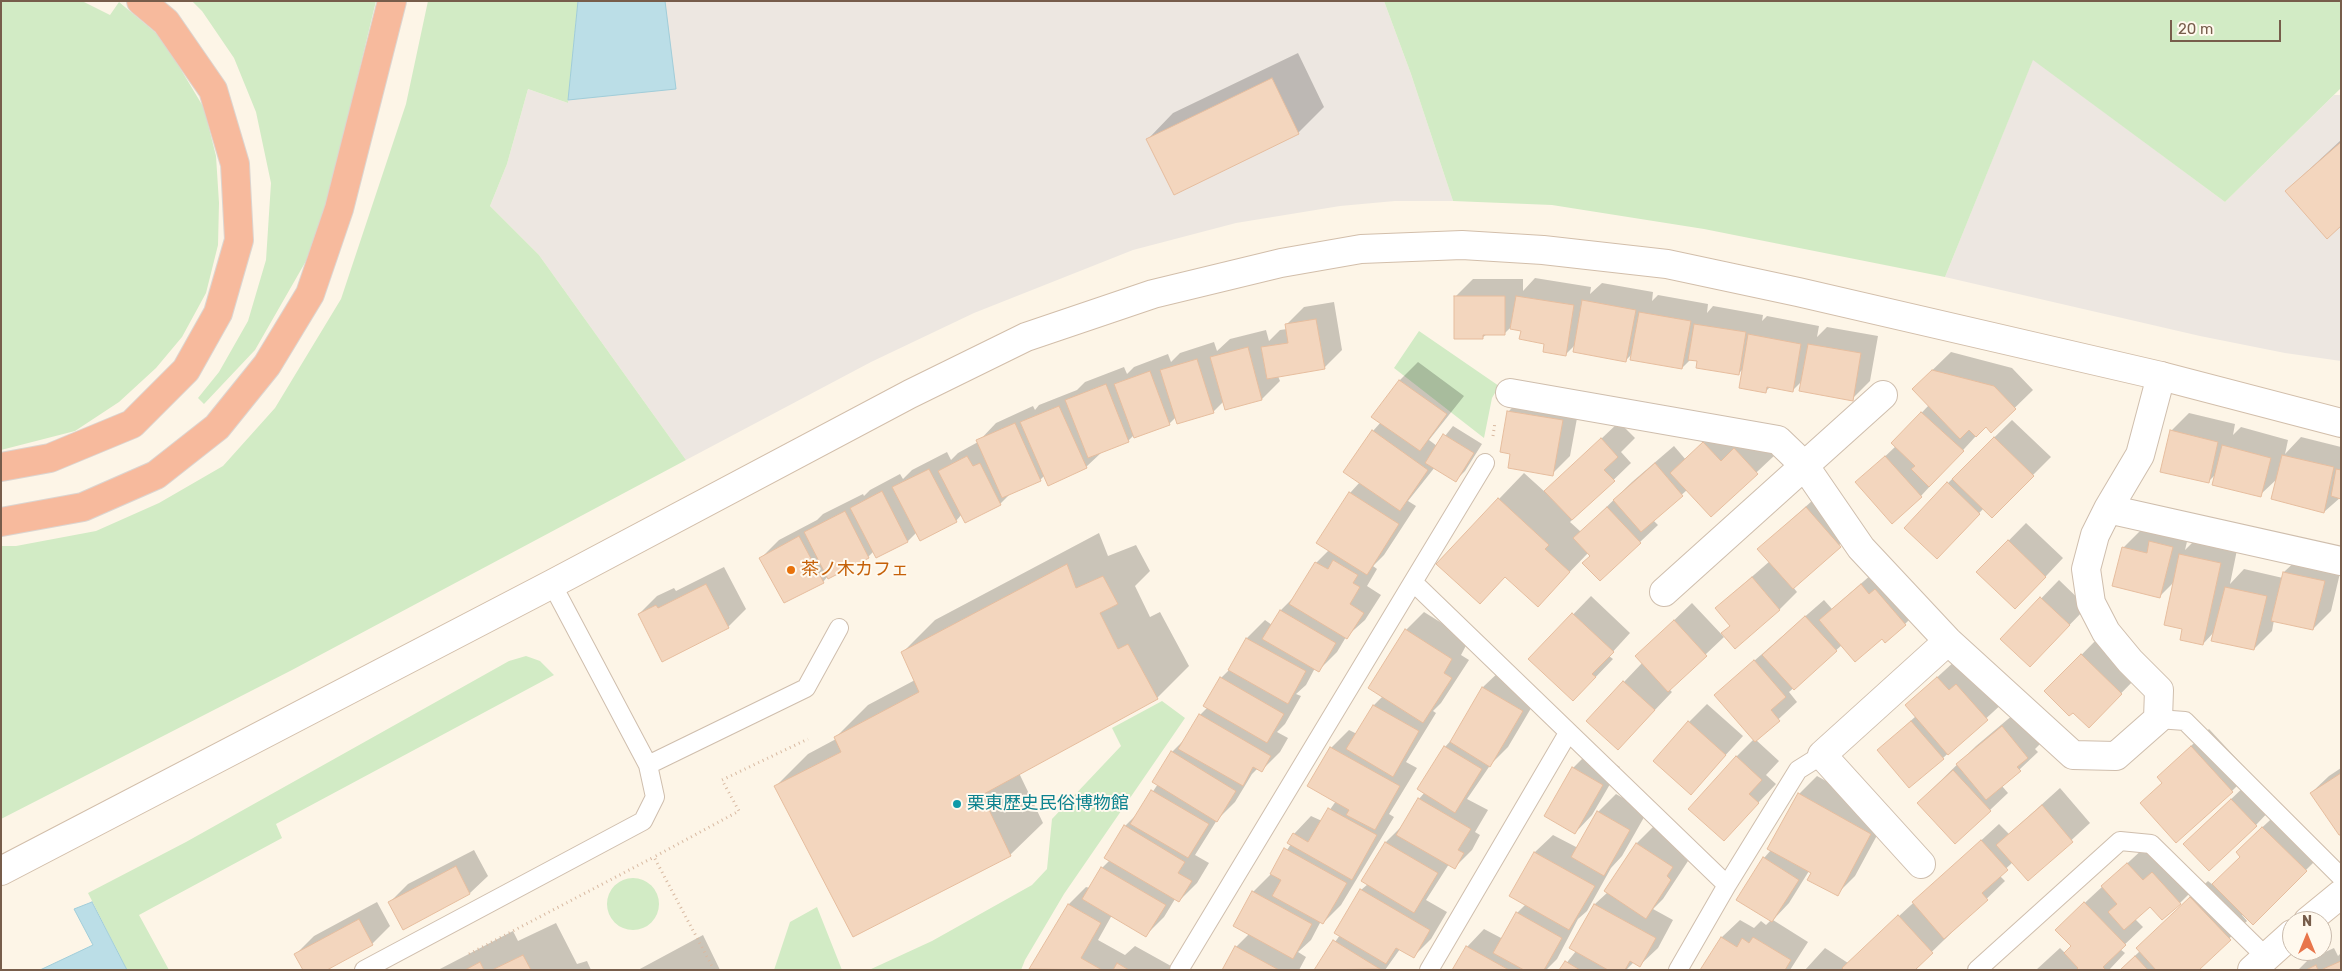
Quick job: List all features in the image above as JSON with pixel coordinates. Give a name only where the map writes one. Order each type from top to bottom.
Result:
[{"type":"highway","points":[[1,467],[50,458],[132,424],[186,370],[218,313],[239,240],[235,164],[213,90],[166,22],[141,1]]},
{"type":"highway","points":[[1,522],[83,507],[156,475],[217,427],[267,365],[310,294],[336,218],[392,1]]},
{"type":"street","points":[[1,871],[552,584],[910,394],[1026,337],[1153,294],[1281,263],[1362,249],[1462,245],[1543,250],[1667,264],[1798,292],[2161,376],[2341,423]]},
{"type":"street","points":[[1510,392],[1778,440],[1804,465],[1861,548],[1948,641],[2073,755],[2116,756],[2158,720],[2159,690],[2106,632],[2091,604],[2086,569],[2095,535],[2140,455],[2161,376]]},
{"type":"street","points":[[1664,592],[1883,395]]},
{"type":"street","points":[[2108,509],[2341,561]]},
{"type":"street","points":[[1921,864],[1822,755],[1948,641]]},
{"type":"street","points":[[2320,911],[2341,894]]},
{"type":"street","points":[[2258,963],[2282,943]]},
{"type":"lane","points":[[1179,970],[1485,463]]},
{"type":"lane","points":[[1413,582],[1727,885]]},
{"type":"lane","points":[[364,970],[643,821],[655,797],[648,765],[552,584]]},
{"type":"lane","points":[[648,765],[806,688],[839,628]]},
{"type":"lane","points":[[2158,720],[2185,721],[2341,877]]},
{"type":"lane","points":[[1429,970],[1568,733]]},
{"type":"lane","points":[[1678,970],[1727,885],[1798,770],[1822,755]]},
{"type":"lane","points":[[1977,970],[2120,841],[2152,844],[2258,963]]},
{"type":"path","points":[[469,954],[739,811],[722,780],[808,739]]},
{"type":"path","points":[[654,856],[714,970]]},
{"type":"shaded area","points":[[578,1],[1384,1],[1411,74],[1453,201],[1395,201],[1340,206],[1236,223],[1133,250],[974,313],[871,362],[686,460],[539,255],[490,206],[507,164],[528,89],[568,103]]},
{"type":"shaded area","points":[[2033,59],[2225,202],[2334,95],[2341,95],[2341,361],[2285,353],[2200,336],[1945,277]]},
{"type":"green space","points":[[1,1],[82,1],[110,15],[119,2],[162,38],[204,108],[216,156],[219,203],[218,245],[206,293],[182,337],[156,368],[119,402],[75,431],[1,450]]},
{"type":"green space","points":[[192,1],[376,1],[328,200],[306,261],[255,350],[204,404],[198,398],[219,372],[248,321],[266,260],[271,183],[256,112],[234,58],[202,11]]},
{"type":"green space","points":[[428,1],[578,1],[568,103],[528,89],[507,164],[490,206],[539,255],[686,460],[292,670],[1,819],[1,546],[16,546],[96,531],[159,503],[223,466],[275,408],[341,299],[406,104]]},
{"type":"green space","points":[[1384,1],[2341,1],[2341,88],[2225,202],[2033,60],[1945,277],[1704,229],[1552,205],[1453,201],[1411,74]]},
{"type":"green space","points":[[1419,331],[1499,386],[1492,398],[1484,438],[1394,368]]},
{"type":"green space","points":[[526,656],[540,661],[554,675],[276,824],[282,838],[139,915],[169,970],[127,970],[88,893],[186,842],[509,661]]},
{"type":"green space","points":[[1162,701],[1185,718],[1064,894],[1021,970],[869,970],[932,941],[1032,885],[1047,869],[1052,819],[1121,746],[1112,728]]},
{"type":"green space","points":[[628,878],[638,878],[647,882],[655,890],[659,904],[655,918],[647,926],[638,930],[628,930],[619,926],[611,918],[607,909],[607,899],[611,890],[619,882]]},
{"type":"green space","points":[[817,907],[842,970],[774,970],[790,922]]},
{"type":"water","points":[[578,1],[665,1],[676,89],[568,100]]},
{"type":"water","points":[[92,902],[127,970],[40,970],[93,945],[74,909]]},
{"type":"building","points":[[1272,78],[1299,134],[1174,195],[1146,139]]},
{"type":"building","points":[[2341,142],[2341,226],[2327,239],[2285,191]]},
{"type":"building","points":[[1454,296],[1505,296],[1505,335],[1483,335],[1483,339],[1454,339]]},
{"type":"building","points":[[1516,296],[1574,305],[1566,356],[1543,352],[1544,344],[1519,339],[1521,331],[1510,329]]},
{"type":"building","points":[[1582,300],[1636,310],[1626,362],[1573,352]]},
{"type":"building","points":[[1639,312],[1691,321],[1682,369],[1630,360]]},
{"type":"building","points":[[1316,319],[1325,369],[1267,379],[1261,347],[1288,343],[1285,324]]},
{"type":"building","points":[[1694,324],[1746,332],[1739,375],[1696,368],[1697,361],[1688,360]]},
{"type":"building","points":[[1748,334],[1801,344],[1793,392],[1767,387],[1766,393],[1739,388]]},
{"type":"building","points":[[1808,344],[1861,353],[1853,401],[1799,391]]},
{"type":"building","points":[[1248,347],[1262,400],[1225,410],[1210,357]]},
{"type":"building","points":[[1197,359],[1214,413],[1177,424],[1160,370]]},
{"type":"building","points":[[1932,370],[1994,386],[2016,409],[1991,433],[1986,427],[1976,437],[1969,430],[1960,439],[1912,389]]},
{"type":"building","points":[[1150,371],[1170,425],[1134,438],[1114,384]]},
{"type":"building","points":[[1399,380],[1447,414],[1420,451],[1371,417]]},
{"type":"building","points":[[1106,384],[1129,442],[1088,458],[1065,400]]},
{"type":"building","points":[[1059,406],[1087,468],[1048,486],[1020,422]]},
{"type":"building","points":[[1507,411],[1563,420],[1553,476],[1508,468],[1510,454],[1500,452]]},
{"type":"building","points":[[1921,412],[1964,451],[1929,487],[1911,469],[1915,466],[1891,443]]},
{"type":"building","points":[[1015,423],[1041,481],[1002,498],[976,440]]},
{"type":"building","points":[[1372,430],[1428,470],[1400,511],[1343,472]]},
{"type":"building","points":[[2170,430],[2218,442],[2209,483],[2160,472]]},
{"type":"building","points":[[1443,434],[1474,453],[1456,482],[1425,463]]},
{"type":"building","points":[[1994,437],[2034,476],[1992,518],[1952,479]]},
{"type":"building","points":[[1601,438],[1618,457],[1604,470],[1615,481],[1572,520],[1544,491]]},
{"type":"building","points":[[1703,442],[1721,461],[1734,448],[1758,474],[1711,517],[1670,473]]},
{"type":"building","points":[[2222,445],[2271,458],[2261,497],[2212,485]]},
{"type":"building","points":[[2282,455],[2334,467],[2324,513],[2271,499]]},
{"type":"building","points":[[967,456],[973,466],[980,463],[1001,505],[965,523],[938,471]]},
{"type":"building","points":[[1885,456],[1922,497],[1892,524],[1855,482]]},
{"type":"building","points":[[1655,463],[1683,496],[1641,532],[1613,500]]},
{"type":"building","points":[[929,469],[957,522],[920,541],[892,487]]},
{"type":"building","points":[[2336,469],[2341,470],[2341,499],[2331,496]]},
{"type":"building","points":[[1947,482],[1980,514],[1937,559],[1904,528]]},
{"type":"building","points":[[882,491],[908,542],[876,558],[850,508]]},
{"type":"building","points":[[1349,492],[1399,524],[1367,575],[1316,543]]},
{"type":"building","points":[[1498,498],[1549,545],[1545,549],[1570,572],[1538,607],[1505,577],[1480,604],[1436,564]]},
{"type":"building","points":[[1607,507],[1641,543],[1600,581],[1582,563],[1590,556],[1573,538]]},
{"type":"building","points":[[1806,507],[1841,547],[1793,589],[1757,549]]},
{"type":"building","points":[[845,511],[869,558],[828,579],[804,532]]},
{"type":"building","name":"茶ノ木カフェ","points":[[799,536],[824,583],[784,603],[759,558]]},
{"type":"building","points":[[2008,540],[2046,577],[2015,609],[1976,572]]},
{"type":"building","points":[[2149,541],[2173,547],[2160,598],[2112,586],[2122,547],[2147,553]]},
{"type":"building","points":[[2179,554],[2221,563],[2203,645],[2180,640],[2182,629],[2164,625]]},
{"type":"building","points":[[1333,560],[1358,575],[1353,583],[1360,587],[1350,604],[1364,613],[1347,639],[1289,604],[1315,562],[1328,569]]},
{"type":"building","name":"栗東歴史民俗博物館","points":[[1067,564],[1076,588],[1103,576],[1118,604],[1100,613],[1118,649],[1128,644],[1158,699],[982,795],[1011,856],[853,937],[774,786],[841,752],[834,737],[919,692],[901,652]]},
{"type":"building","points":[[2283,572],[2325,581],[2313,630],[2271,621]]},
{"type":"building","points":[[1752,577],[1780,610],[1735,649],[1721,633],[1730,626],[1715,608]]},
{"type":"building","points":[[706,584],[729,628],[662,662],[638,614],[656,605],[658,608]]},
{"type":"building","points":[[1861,584],[1869,594],[1875,589],[1906,625],[1885,643],[1882,639],[1855,662],[1819,620]]},
{"type":"building","points":[[2225,587],[2267,596],[2254,650],[2211,641]]},
{"type":"building","points":[[2040,597],[2070,625],[2030,667],[2000,639]]},
{"type":"building","points":[[1280,610],[1336,643],[1319,672],[1262,639]]},
{"type":"building","points":[[1572,613],[1614,652],[1592,674],[1596,677],[1573,701],[1528,659]]},
{"type":"building","points":[[1805,616],[1837,651],[1794,690],[1762,655]]},
{"type":"building","points":[[1674,620],[1707,656],[1668,692],[1635,656]]},
{"type":"building","points":[[1405,629],[1452,659],[1444,673],[1452,678],[1423,723],[1368,688]]},
{"type":"building","points":[[1246,638],[1306,671],[1288,704],[1228,670]]},
{"type":"building","points":[[2081,654],[2122,694],[2089,728],[2073,713],[2069,716],[2044,691]]},
{"type":"building","points":[[1754,660],[1786,697],[1771,710],[1780,721],[1755,742],[1714,695]]},
{"type":"building","points":[[1220,677],[1284,714],[1267,743],[1203,706]]},
{"type":"building","points":[[1937,677],[1949,690],[1956,684],[1988,720],[1948,755],[1905,705]]},
{"type":"building","points":[[1623,681],[1655,710],[1618,750],[1586,721]]},
{"type":"building","points":[[1482,687],[1523,711],[1490,767],[1450,742]]},
{"type":"building","points":[[1373,705],[1419,731],[1393,777],[1346,749]]},
{"type":"building","points":[[1199,714],[1271,756],[1262,772],[1253,767],[1243,786],[1178,749]]},
{"type":"building","points":[[1688,721],[1726,755],[1691,795],[1653,761]]},
{"type":"building","points":[[1911,721],[1944,759],[1909,788],[1877,750]]},
{"type":"building","points":[[2002,726],[2028,758],[2017,767],[2021,771],[1986,800],[1956,764]]},
{"type":"building","points":[[1444,746],[1482,769],[1455,813],[1417,789]]},
{"type":"building","points":[[2191,746],[2233,792],[2176,843],[2140,803],[2162,783],[2157,777]]},
{"type":"building","points":[[1330,747],[1400,786],[1375,830],[1346,815],[1349,810],[1307,786]]},
{"type":"building","points":[[1171,751],[1236,791],[1217,822],[1152,782]]},
{"type":"building","points":[[1736,756],[1762,780],[1749,794],[1759,803],[1724,841],[1688,809]]},
{"type":"building","points":[[1572,767],[1603,785],[1575,834],[1544,816]]},
{"type":"building","points":[[1953,770],[1991,811],[1955,844],[1917,803]]},
{"type":"building","points":[[2341,773],[2341,835],[2339,835],[2310,793]]},
{"type":"building","points":[[1151,790],[1209,824],[1188,858],[1130,824]]},
{"type":"building","points":[[1798,793],[1871,834],[1838,896],[1807,880],[1811,873],[1767,849]]},
{"type":"building","points":[[1418,798],[1471,829],[1458,850],[1464,853],[1455,869],[1396,835]]},
{"type":"building","points":[[2231,799],[2257,826],[2209,871],[2183,844]]},
{"type":"building","points":[[2042,805],[2073,842],[2028,881],[1996,845]]},
{"type":"building","points":[[1328,808],[1377,835],[1352,880],[1287,843],[1293,833],[1308,842]]},
{"type":"building","points":[[1597,811],[1630,830],[1604,876],[1571,857]]},
{"type":"building","points":[[1124,825],[1185,862],[1178,873],[1192,881],[1179,902],[1104,858]]},
{"type":"building","points":[[2262,827],[2307,871],[2253,925],[2212,884],[2240,857],[2236,852]]},
{"type":"building","points":[[1981,840],[2008,870],[1982,893],[1988,900],[1944,939],[1912,902]]},
{"type":"building","points":[[1385,842],[1438,873],[1414,913],[1361,881]]},
{"type":"building","points":[[1636,843],[1673,867],[1667,876],[1671,880],[1646,919],[1604,891]]},
{"type":"building","points":[[1284,848],[1347,883],[1323,924],[1272,896],[1281,880],[1270,874]]},
{"type":"building","points":[[1534,852],[1595,886],[1569,930],[1509,896]]},
{"type":"building","points":[[1763,857],[1799,880],[1772,922],[1736,900]]},
{"type":"building","points":[[2127,863],[2143,880],[2152,872],[2181,904],[2162,920],[2150,907],[2124,930],[2108,912],[2117,904],[2101,886]]},
{"type":"building","points":[[456,866],[470,894],[403,930],[388,902]]},
{"type":"building","points":[[1101,867],[1166,905],[1146,937],[1082,899]]},
{"type":"building","points":[[1360,889],[1430,930],[1414,958],[1396,948],[1386,964],[1334,933]]},
{"type":"building","points":[[1252,891],[1312,924],[1293,959],[1233,926]]},
{"type":"building","points":[[2190,897],[2231,940],[2199,970],[2156,970],[2136,948]]},
{"type":"building","points":[[2084,902],[2126,945],[2103,967],[2106,970],[2076,970],[2078,968],[2064,953],[2071,946],[2055,930]]},
{"type":"building","points":[[1068,904],[1101,923],[1081,958],[1102,970],[1029,969]]},
{"type":"building","points":[[1594,904],[1656,938],[1640,967],[1630,961],[1625,970],[1608,970],[1569,948]]},
{"type":"building","points":[[1516,912],[1562,938],[1544,970],[1524,970],[1493,953]]},
{"type":"building","points":[[1898,915],[1933,953],[1915,970],[1844,970],[1842,968]]},
{"type":"building","points":[[359,919],[373,945],[327,970],[303,970],[294,954]]},
{"type":"building","points":[[1721,937],[1737,947],[1742,938],[1749,943],[1753,937],[1791,960],[1785,970],[1700,970]]},
{"type":"building","points":[[1333,940],[1380,969],[1314,970]]},
{"type":"building","points":[[1235,946],[1279,970],[1222,970]]},
{"type":"building","points":[[1466,946],[1509,970],[1452,970]]},
{"type":"building","points":[[523,955],[531,970],[492,970]]},
{"type":"building","points":[[2135,956],[2148,970],[2120,970]]},
{"type":"building","points":[[1565,961],[1580,970],[1559,970]]},
{"type":"building","points":[[2341,961],[2341,970],[2323,970],[2323,969]]},
{"type":"building","points":[[480,962],[484,970],[465,970]]},
{"type":"building","points":[[1117,963],[1129,970],[1113,970]]},
{"type":"building","points":[[2316,965],[2318,970],[2306,970]]},
{"type":"place","name":"茶ノ木カフェ","points":[[791,570]]},
{"type":"place","name":"栗東歴史民俗博物館","points":[[957,804]]}]
